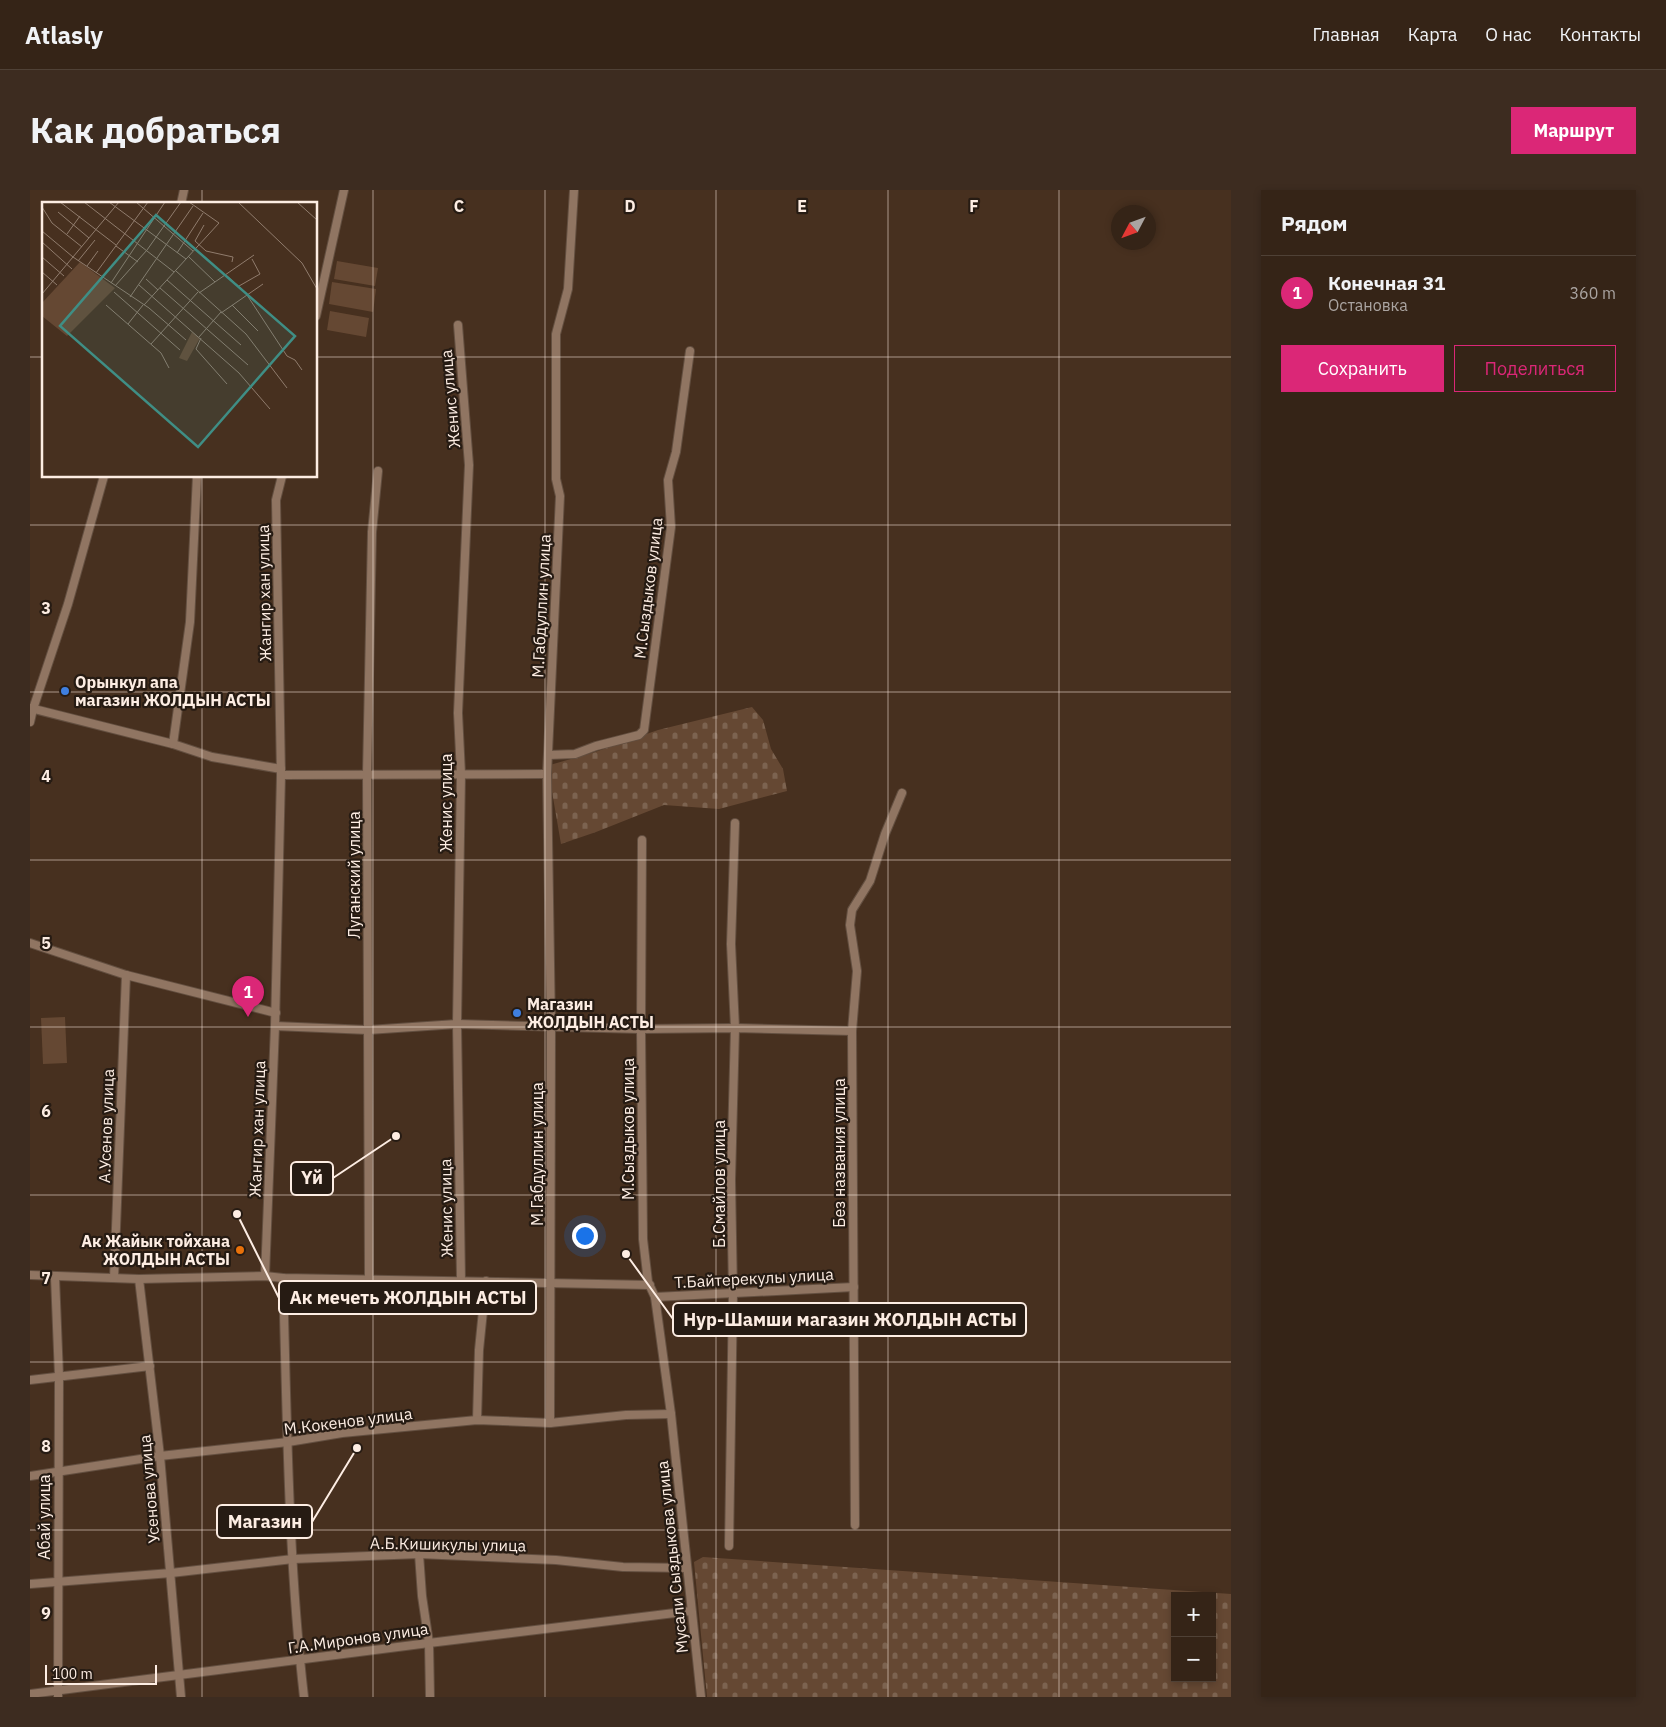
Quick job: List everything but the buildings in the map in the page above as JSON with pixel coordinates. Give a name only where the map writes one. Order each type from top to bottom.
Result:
[{"type":"street","points":[[318,307],[344,190]]},
{"type":"street","name":"М.Габдуллин улица","points":[[550,1423],[551,1026],[547,774],[560,496],[556,472],[556,334],[568,289],[574,190]]},
{"type":"street","name":"Женис улица","points":[[458,325],[470,465],[458,713],[461,774],[457,1024],[461,1281]]},
{"type":"street","name":"М.Сыздыков улица","points":[[548,754],[575,754],[596,746],[639,735],[644,730],[671,527],[668,480],[676,452],[690,350]]},
{"type":"street","name":"Луганский улица","points":[[369,1279],[367,774],[372,532],[378,472]]},
{"type":"street","points":[[30,722],[31,709],[68,604],[103,478]]},
{"type":"street","points":[[173,744],[190,622],[197,478]]},
{"type":"street","name":"Жангир хан улица","points":[[265,1276],[276,1013],[281,772],[276,500],[282,478]]},
{"type":"street","points":[[31,709],[173,744],[212,757],[281,772],[547,774]]},
{"type":"street","name":"Без названия улица","points":[[855,1524],[852,1031],[857,971],[850,925],[852,910],[870,881],[885,834],[902,792]]},
{"type":"street","name":"Б.Смайлов улица","points":[[729,1546],[733,1293],[731,1180],[735,1028],[731,944],[735,823]]},
{"type":"street","name":"М.Сыздыков улица","points":[[642,840],[643,1239],[650,1284],[655,1298],[672,1414]]},
{"type":"street","points":[[30,943],[126,975],[276,1013]]},
{"type":"street","name":"А.Усенов улица","points":[[114,1278],[126,975]]},
{"type":"street","points":[[275,1026],[368,1030],[457,1024],[641,1029],[735,1028],[852,1031]]},
{"type":"street","points":[[30,1275],[139,1279],[265,1276],[283,1278],[650,1284]]},
{"type":"street","name":"Абай улица","points":[[55,1277],[59,1376],[58,1694]]},
{"type":"street","points":[[283,1278],[293,1559],[304,1697]]},
{"type":"street","name":"Усенова улица","points":[[139,1279],[160,1456],[181,1697]]},
{"type":"street","points":[[477,1420],[480,1350],[486,1282]]},
{"type":"street","name":"Т.Байтерекулы улица","points":[[655,1298],[854,1287]]},
{"type":"street","points":[[30,1380],[150,1366]]},
{"type":"street","name":"М.Кокенов улица","points":[[30,1476],[160,1456],[288,1442],[342,1433],[477,1420],[550,1423],[626,1415],[672,1414]]},
{"type":"street","name":"Мусали Сыздыкова улица","points":[[672,1414],[701,1697]]},
{"type":"street","points":[[419,1554],[429,1643],[430,1697]]},
{"type":"street","name":"А.Б.Кишикулы улица","points":[[30,1584],[171,1573],[293,1559],[419,1554],[556,1560],[623,1568],[687,1568]]},
{"type":"street","name":"Г.А.Миронов улица","points":[[30,1694],[58,1694],[180,1675],[691,1611]]},
{"type":"green space","points":[[337,261],[378,268],[375,286],[334,279]]},
{"type":"green space","points":[[332,282],[376,289],[373,312],[329,304]]},
{"type":"green space","points":[[330,311],[369,318],[366,337],[327,330]]},
{"type":"green space","points":[[752,707],[763,720],[771,749],[783,769],[787,791],[719,809],[664,805],[561,844],[550,780],[550,765],[595,752],[658,730]]},
{"type":"green space","points":[[65,1017],[67,1063],[43,1064],[41,1018]]},
{"type":"green space","points":[[703,1557],[1202,1592],[1171,1592],[1171,1682],[1216,1682],[1216,1593],[1231,1594],[1231,1697],[707,1697],[694,1562]]},
{"type":"place","name":"Орынкул апа магазин ЖОЛДЫН АСТЫ","points":[[65,691]]},
{"type":"place","name":"Магазин ЖОЛДЫН АСТЫ","points":[[517,1013]]},
{"type":"place","name":"Конечная 31","points":[[248,1017]]},
{"type":"place","name":"Үй","points":[[396,1136]]},
{"type":"place","name":"Ак мечеть ЖОЛДЫН АСТЫ","points":[[237,1214]]},
{"type":"place","name":"Ак Жайык тойхана ЖОЛДЫН АСТЫ","points":[[240,1250]]},
{"type":"place","name":"Нур-Шамши магазин ЖОЛДЫН АСТЫ","points":[[626,1254]]},
{"type":"place","name":"Магазин","points":[[357,1448]]}]
